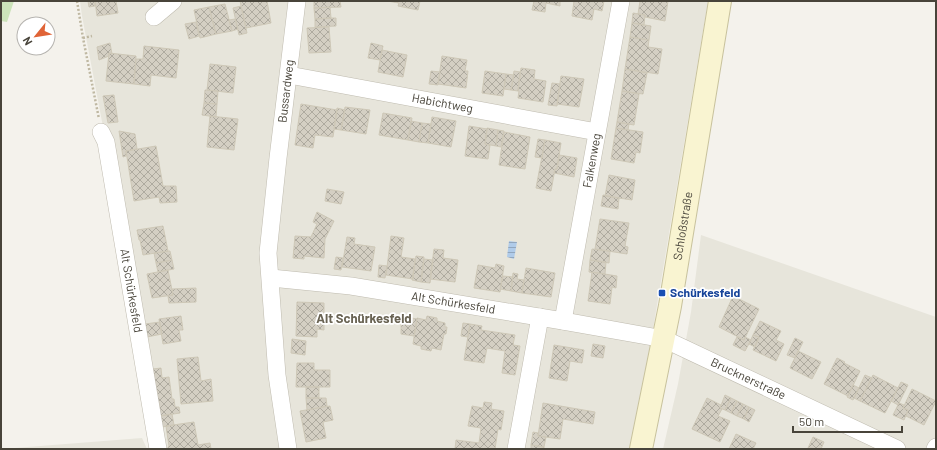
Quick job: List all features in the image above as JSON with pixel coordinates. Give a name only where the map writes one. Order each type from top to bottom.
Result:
[{"type":"main road","name":"Schloßstraße","points":[[641,449],[664,339],[720,1]]},
{"type":"street","points":[[154,17],[173,1]]},
{"type":"street","name":"Bussardweg","points":[[271,278],[268,253],[297,1]]},
{"type":"street","name":"Falkenweg","points":[[562,321],[621,1]]},
{"type":"street","name":"Habichtweg","points":[[289,75],[597,132]]},
{"type":"street","name":"Alt Schürkesfeld","points":[[101,132],[106,142],[158,449]]},
{"type":"street","points":[[271,278],[277,375],[288,449]]},
{"type":"street","name":"Alt Schürkesfeld","points":[[271,278],[351,286],[664,339]]},
{"type":"street","points":[[516,449],[540,317]]},
{"type":"street","name":"Brucknerstraße","points":[[664,339],[897,449]]},
{"type":"path","points":[[77,1],[101,132]]},
{"type":"path","points":[[83,38],[92,36]]},
{"type":"shaded area","points":[[80,1],[708,1],[632,449],[164,449]]},
{"type":"shaded area","points":[[701,235],[936,317],[936,449],[663,449],[678,384],[691,312]]},
{"type":"shaded area","points":[[142,438],[147,449],[2,449]]},
{"type":"green space","points":[[1,1],[14,1],[7,22],[1,21]]},
{"type":"water","points":[[509,241],[517,242],[514,259],[507,257]]},
{"type":"building","points":[[88,1],[95,1],[95,6],[89,7]]},
{"type":"building","points":[[95,1],[116,1],[118,13],[97,16]]},
{"type":"building","points":[[240,1],[267,1],[271,23],[246,28]]},
{"type":"building","points":[[314,1],[340,1],[341,7],[314,8]]},
{"type":"building","points":[[387,1],[420,1],[418,10],[398,6],[399,3]]},
{"type":"building","points":[[534,1],[560,1],[560,6],[546,3],[545,12],[532,10]]},
{"type":"building","points":[[574,1],[604,1],[602,11],[594,9],[592,20],[572,16]]},
{"type":"building","points":[[640,1],[668,1],[665,21],[638,14]]},
{"type":"building","points":[[225,4],[232,31],[216,34],[209,7]]},
{"type":"building","points":[[241,6],[247,33],[239,35],[233,8]]},
{"type":"building","points":[[209,7],[216,34],[200,38],[194,10]]},
{"type":"building","points":[[330,7],[331,18],[315,19],[314,8]]},
{"type":"building","points":[[633,13],[645,15],[644,25],[632,23]]},
{"type":"building","points":[[336,18],[336,26],[315,27],[315,19]]},
{"type":"building","points":[[235,19],[238,29],[232,31],[229,20]]},
{"type":"building","points":[[196,22],[199,36],[189,39],[185,24]]},
{"type":"building","points":[[632,23],[651,26],[649,40],[630,37]]},
{"type":"building","points":[[329,27],[331,52],[309,53],[307,28]]},
{"type":"building","points":[[630,37],[649,40],[648,47],[662,49],[658,74],[625,69]]},
{"type":"building","points":[[110,43],[112,54],[109,53],[109,56],[99,60],[97,47]]},
{"type":"building","points":[[371,43],[383,46],[380,60],[368,58]]},
{"type":"building","points":[[144,46],[179,50],[176,78],[151,75],[150,86],[134,84],[136,59],[143,59]]},
{"type":"building","points":[[382,50],[407,55],[403,77],[378,72]]},
{"type":"building","points":[[109,53],[136,56],[134,84],[106,81]]},
{"type":"building","points":[[442,56],[467,60],[465,71],[468,71],[466,88],[438,84]]},
{"type":"building","points":[[210,64],[236,67],[233,93],[207,90]]},
{"type":"building","points":[[521,68],[535,70],[534,79],[546,81],[543,102],[518,98]]},
{"type":"building","points":[[625,69],[647,73],[643,94],[622,91]]},
{"type":"building","points":[[431,71],[440,72],[438,85],[429,84]]},
{"type":"building","points":[[485,71],[506,74],[503,96],[482,93]]},
{"type":"building","points":[[514,71],[520,72],[518,91],[511,90]]},
{"type":"building","points":[[506,74],[514,75],[511,90],[504,89]]},
{"type":"building","points":[[561,76],[584,79],[579,107],[557,104]]},
{"type":"building","points":[[552,83],[560,84],[557,106],[548,105]]},
{"type":"building","points":[[205,90],[218,91],[217,104],[204,103]]},
{"type":"building","points":[[622,91],[639,94],[634,125],[617,122]]},
{"type":"building","points":[[114,95],[118,122],[108,123],[103,96]]},
{"type":"building","points":[[204,103],[217,104],[216,117],[202,115]]},
{"type":"building","points":[[301,104],[337,110],[333,137],[315,135],[313,148],[295,145]]},
{"type":"building","points":[[345,107],[370,110],[366,134],[341,130]]},
{"type":"building","points":[[337,108],[345,110],[341,130],[334,129]]},
{"type":"building","points":[[383,113],[412,118],[408,140],[379,135]]},
{"type":"building","points":[[210,116],[238,119],[234,150],[207,147]]},
{"type":"building","points":[[432,117],[456,121],[451,147],[428,143]]},
{"type":"building","points":[[411,121],[422,123],[419,142],[408,140]]},
{"type":"building","points":[[617,122],[629,124],[628,130],[616,128]]},
{"type":"building","points":[[422,123],[431,124],[428,143],[419,142]]},
{"type":"building","points":[[469,126],[487,129],[485,144],[490,145],[488,159],[465,156]]},
{"type":"building","points":[[487,128],[498,130],[496,146],[485,144]]},
{"type":"building","points":[[616,128],[643,132],[640,153],[636,152],[634,163],[611,159]]},
{"type":"building","points":[[498,130],[504,131],[501,147],[496,146]]},
{"type":"building","points":[[119,131],[135,134],[137,149],[126,151],[126,156],[123,157]]},
{"type":"building","points":[[504,132],[530,137],[525,169],[499,165]]},
{"type":"building","points":[[538,139],[545,140],[542,158],[535,157]]},
{"type":"building","points":[[545,140],[561,143],[557,169],[555,169],[551,191],[536,188]]},
{"type":"building","points":[[156,146],[163,186],[176,186],[177,202],[160,203],[159,197],[134,201],[126,151]]},
{"type":"building","points":[[559,155],[577,158],[574,177],[554,173],[555,169],[557,169]]},
{"type":"building","points":[[609,175],[635,180],[632,200],[605,196]]},
{"type":"building","points":[[327,189],[344,192],[341,204],[325,201]]},
{"type":"building","points":[[603,195],[619,198],[618,209],[601,206]]},
{"type":"building","points":[[317,212],[334,221],[325,239],[324,258],[304,256],[304,259],[293,258],[295,236],[311,237],[317,224],[313,222]]},
{"type":"building","points":[[600,219],[629,223],[625,246],[628,247],[627,254],[595,249]]},
{"type":"building","points":[[163,226],[168,251],[143,255],[137,230]]},
{"type":"building","points":[[391,236],[404,238],[401,257],[415,259],[413,279],[386,275]]},
{"type":"building","points":[[347,237],[355,238],[354,244],[375,247],[371,271],[342,267]]},
{"type":"building","points":[[434,249],[444,250],[443,258],[458,260],[455,282],[430,279]]},
{"type":"building","points":[[592,249],[610,251],[609,263],[590,260]]},
{"type":"building","points":[[170,251],[172,260],[156,263],[154,253]]},
{"type":"building","points":[[416,256],[424,257],[421,282],[412,280]]},
{"type":"building","points":[[336,257],[343,258],[341,270],[334,269]]},
{"type":"building","points":[[424,259],[433,260],[430,283],[421,282]]},
{"type":"building","points":[[172,260],[174,269],[158,272],[156,263]]},
{"type":"building","points":[[590,260],[606,262],[605,274],[589,272]]},
{"type":"building","points":[[496,264],[504,266],[500,292],[474,288],[478,265],[495,268]]},
{"type":"building","points":[[379,265],[387,266],[385,278],[378,277]]},
{"type":"building","points":[[526,268],[555,273],[551,297],[522,293]]},
{"type":"building","points":[[168,270],[173,295],[152,298],[147,274]]},
{"type":"building","points":[[592,272],[617,276],[616,288],[612,287],[610,304],[588,301]]},
{"type":"building","points":[[513,273],[518,274],[517,279],[524,280],[522,293],[511,291]]},
{"type":"building","points":[[503,276],[513,277],[511,291],[500,289]]},
{"type":"building","points":[[196,288],[196,302],[169,303],[168,296],[173,295],[172,289]]},
{"type":"building","points":[[733,296],[759,309],[744,340],[719,327]]},
{"type":"building","points":[[297,302],[324,303],[324,330],[317,329],[317,337],[296,336]]},
{"type":"building","points":[[181,316],[183,330],[179,330],[181,341],[163,344],[159,319]]},
{"type":"building","points":[[401,316],[417,319],[414,336],[401,334]]},
{"type":"building","points":[[427,316],[437,318],[437,321],[445,323],[445,327],[447,327],[441,350],[432,348],[431,351],[421,349],[421,346],[413,344],[417,318],[426,320]]},
{"type":"building","points":[[760,321],[781,331],[776,340],[784,344],[776,361],[753,350],[759,337],[753,335]]},
{"type":"building","points":[[160,322],[162,334],[147,337],[145,324]]},
{"type":"building","points":[[463,323],[470,324],[468,337],[461,336]]},
{"type":"building","points":[[470,324],[482,326],[481,330],[515,335],[513,345],[520,346],[515,375],[502,373],[505,351],[487,348],[484,363],[464,360]]},
{"type":"building","points":[[753,335],[759,337],[755,347],[749,344]]},
{"type":"building","points":[[737,337],[744,340],[745,337],[751,340],[745,351],[733,345]]},
{"type":"building","points":[[795,338],[803,342],[795,358],[787,355]]},
{"type":"building","points":[[292,339],[306,341],[305,355],[291,353]]},
{"type":"building","points":[[593,344],[605,346],[603,358],[591,356]]},
{"type":"building","points":[[554,345],[584,350],[582,363],[570,361],[567,381],[549,378]]},
{"type":"building","points":[[798,351],[821,362],[812,379],[790,368]]},
{"type":"building","points":[[198,357],[201,381],[211,379],[213,401],[181,404],[177,359]]},
{"type":"building","points":[[837,358],[860,371],[848,396],[824,384]]},
{"type":"building","points":[[297,363],[314,363],[314,370],[330,370],[330,387],[296,387]]},
{"type":"building","points":[[161,368],[162,378],[169,377],[172,399],[174,399],[175,407],[179,407],[180,413],[160,416],[153,369]]},
{"type":"building","points":[[865,375],[872,378],[860,401],[854,398]]},
{"type":"building","points":[[873,375],[898,388],[885,413],[860,401]]},
{"type":"building","points":[[901,382],[908,385],[898,405],[891,401]]},
{"type":"building","points":[[853,385],[859,388],[853,400],[847,397]]},
{"type":"building","points":[[306,387],[319,387],[319,398],[306,398]]},
{"type":"building","points":[[912,389],[936,401],[924,425],[906,416],[908,410],[903,408]]},
{"type":"building","points":[[725,395],[731,398],[725,410],[720,408]]},
{"type":"building","points":[[306,398],[326,398],[327,406],[307,410]]},
{"type":"building","points":[[707,398],[721,405],[720,408],[722,409],[718,416],[730,421],[720,442],[692,429]]},
{"type":"building","points":[[731,398],[737,401],[731,413],[725,410]]},
{"type":"building","points":[[737,401],[743,404],[737,416],[731,413]]},
{"type":"building","points":[[484,402],[492,403],[491,409],[504,411],[501,430],[498,429],[495,449],[455,449],[456,440],[479,443],[481,428],[468,426],[472,406],[483,408]]},
{"type":"building","points":[[543,403],[595,412],[593,424],[563,419],[560,439],[538,436]]},
{"type":"building","points":[[899,403],[904,405],[903,408],[908,410],[904,420],[893,415]]},
{"type":"building","points":[[743,404],[749,407],[744,419],[737,416]]},
{"type":"building","points":[[330,406],[333,420],[323,422],[326,438],[306,442],[300,411]]},
{"type":"building","points":[[749,407],[755,410],[749,422],[744,419]]},
{"type":"building","points":[[172,414],[174,425],[162,427],[160,416]]},
{"type":"building","points":[[194,422],[198,445],[210,443],[211,449],[168,449],[169,446],[166,426]]},
{"type":"building","points":[[533,432],[538,433],[538,436],[546,437],[544,447],[531,445]]},
{"type":"building","points":[[736,434],[756,443],[753,449],[729,449]]},
{"type":"building","points":[[813,437],[824,442],[821,449],[808,448]]},
{"type":"building","points":[[531,445],[544,447],[544,449],[531,449]]},
{"type":"place","name":"Schürkesfeld","points":[[662,293]]},
{"type":"district","name":"Alt Schürkesfeld","points":[[364,318]]}]
